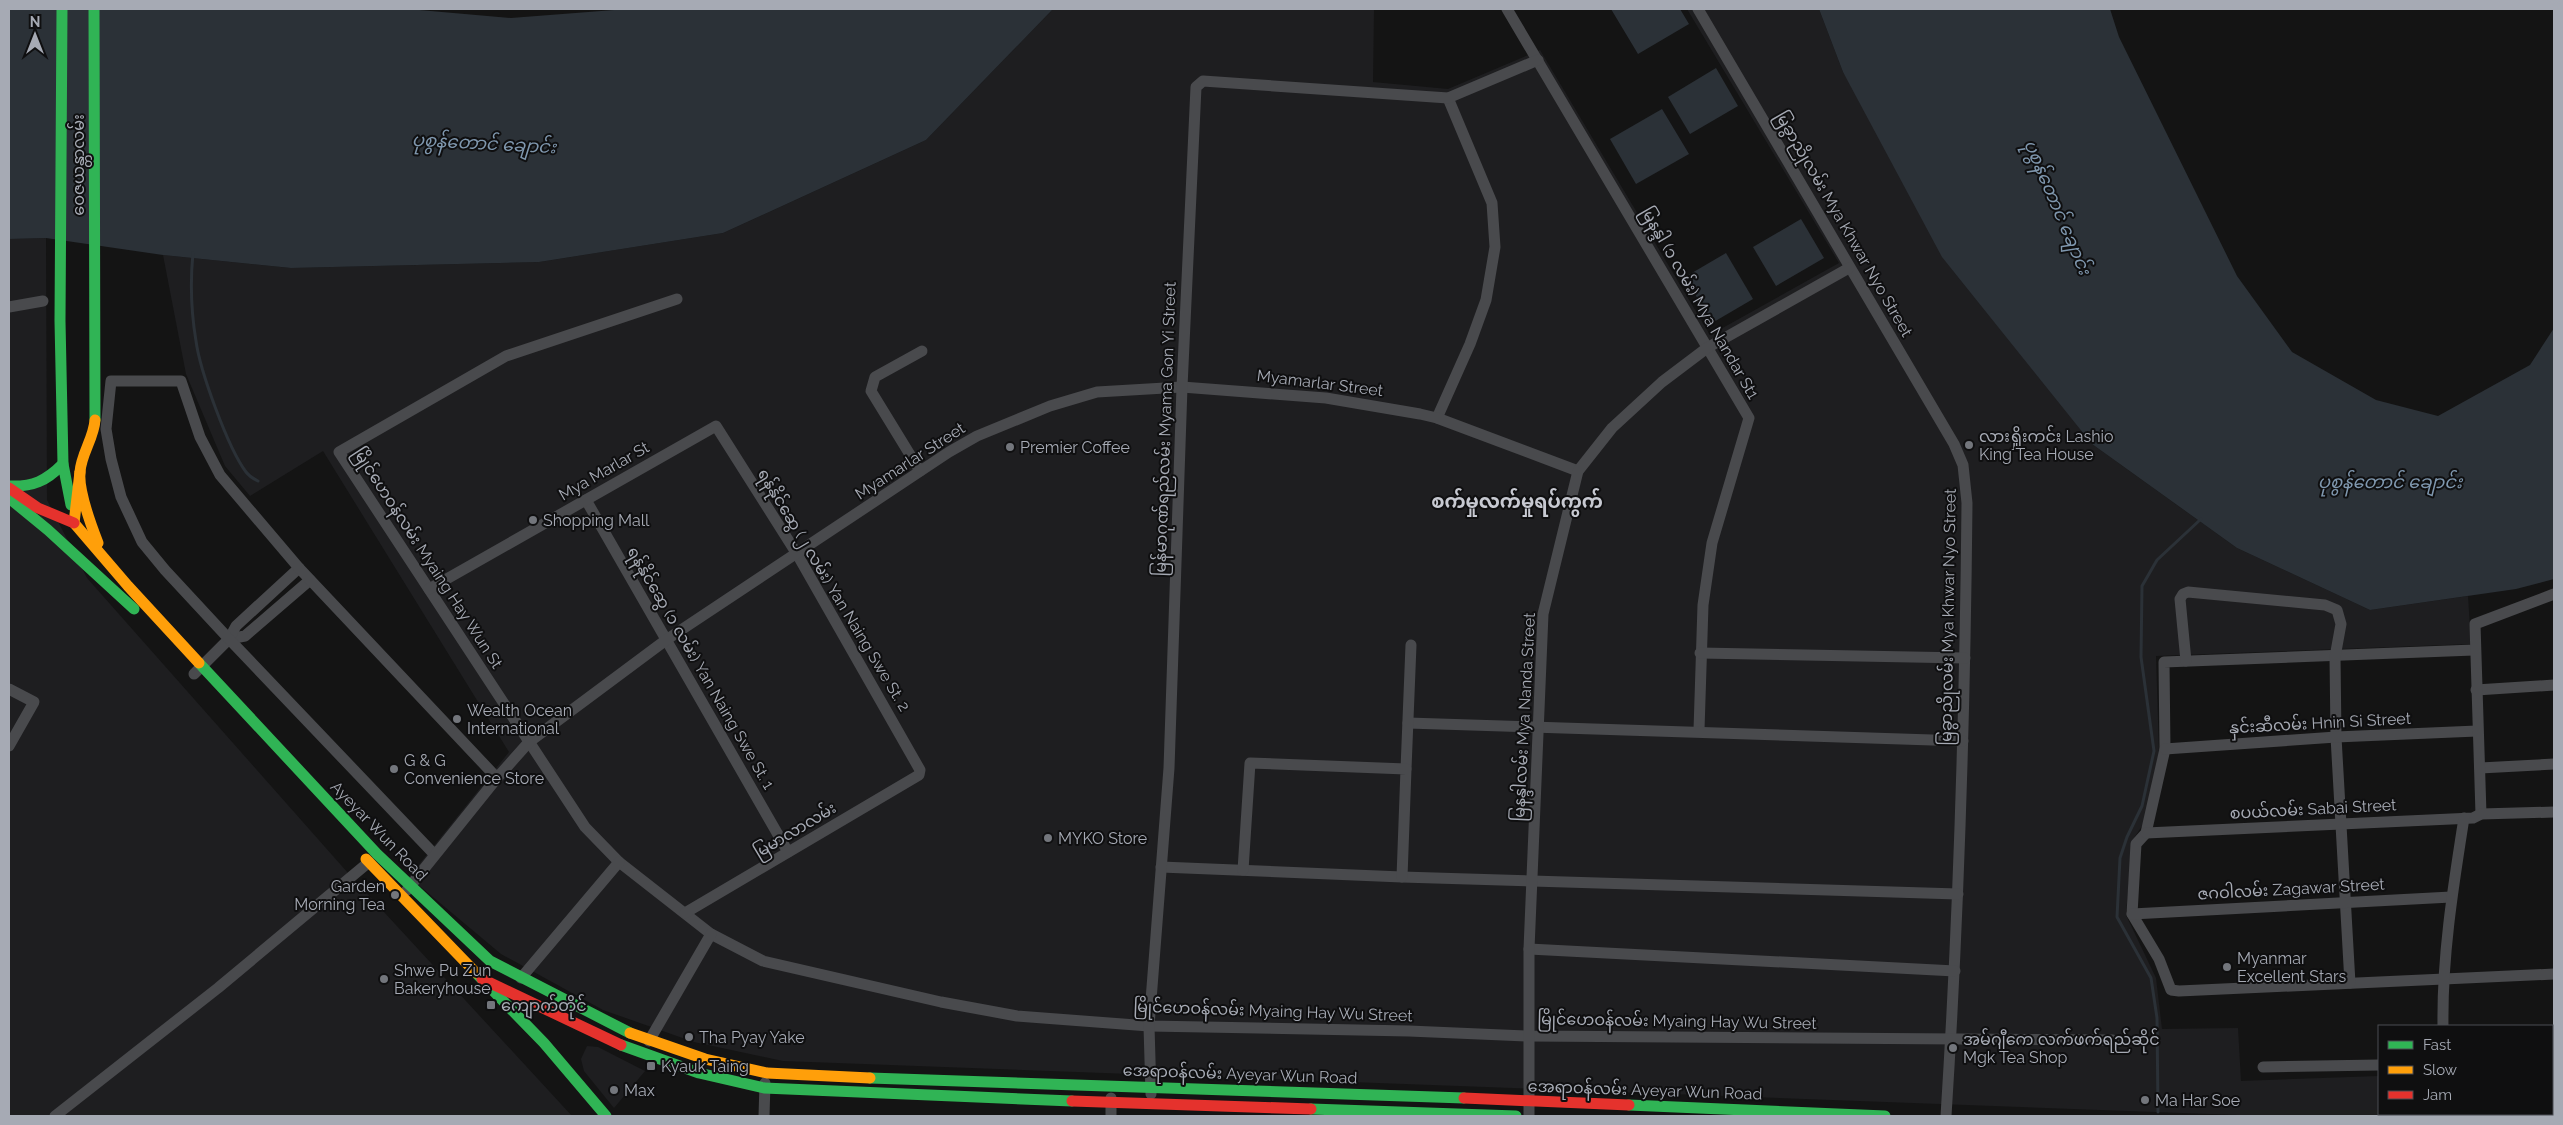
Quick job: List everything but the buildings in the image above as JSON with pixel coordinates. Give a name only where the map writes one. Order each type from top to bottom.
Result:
[{"type":"main road","name":"ဝေဇယန္တာလမ်း","points":[[62,9],[60,322],[63,464],[74,523],[80,540],[97,573]]},
{"type":"main road","name":"ဝေဇယန္တာလမ်း","points":[[74,523],[80,472],[94,432],[94,9]]},
{"type":"main road","points":[[9,487],[32,488],[49,478],[63,464]]},
{"type":"main road","points":[[80,472],[88,519],[106,560]]},
{"type":"main road","points":[[9,487],[38,508],[74,523],[162,630]]},
{"type":"main road","points":[[9,498],[162,630]]},
{"type":"main road","name":"Ayeyar Wun Road","points":[[162,630],[400,896],[480,976],[593,1033]]},
{"type":"main road","name":"Ayeyar Wun Road","points":[[198,670],[410,887],[490,962],[602,1020]]},
{"type":"main road","points":[[490,962],[480,976],[570,1071],[606,1116]]},
{"type":"main road","name":"အေရာဝန်လမ်း Ayeyar Wun Road","points":[[602,1020],[649,1041],[705,1060],[767,1073],[1885,1116]]},
{"type":"main road","name":"အေရာဝန်လမ်း Ayeyar Wun Road","points":[[593,1033],[700,1073],[764,1088],[906,1096],[1151,1103],[1190,1110],[1516,1116]]},
{"type":"street","name":"မြနန္ဒါ (၁ လမ်း) Mya Nandar St1","points":[[1507,9],[1748,418],[1712,543],[1703,605],[1699,730]]},
{"type":"street","name":"မြခွာညိုလမ်း Mya Khwar Nyo Street","points":[[1698,9],[1782,147],[1848,268],[1945,427],[1963,465],[1967,503],[1963,741],[1955,972],[1946,1116]]},
{"type":"street","points":[[1436,418],[1470,344],[1486,300],[1495,247],[1492,203],[1448,98],[1538,60]]},
{"type":"street","name":"မြန်မာဂုဏ်ရည်လမ်း Myama Gon Yi Street","points":[[1151,1103],[1149,1026],[1169,768],[1182,387],[1196,88],[1203,81],[1448,98]]},
{"type":"street","name":"မြနန္ဒါလမ်း Mya Nanda Street","points":[[1528,1116],[1529,949],[1543,614],[1578,471],[1612,428],[1662,382],[1707,348],[1848,268]]},
{"type":"street","name":"မြိုင်ဟေဝန်လမ်း Myaing Hay Wun St","points":[[529,742],[338,452],[506,356],[677,299]]},
{"type":"street","points":[[9,307],[43,301]]},
{"type":"street","points":[[920,471],[871,391],[875,377],[922,351]]},
{"type":"street","points":[[434,854],[229,639],[142,542],[121,497],[111,459],[106,429],[111,381],[181,381],[200,436],[220,475],[299,568],[497,778]]},
{"type":"street","name":"Myamarlar Street","points":[[400,896],[410,887],[434,854],[529,742],[666,640],[920,471],[976,436],[1050,406],[1097,392],[1182,387],[1326,398],[1436,418],[1578,471]]},
{"type":"street","name":"Mya Marlar St","points":[[429,588],[716,426]]},
{"type":"street","name":"ရန်နိုင်ဆွေ (၂ လမ်း) Yan Naing Swe St. 2","points":[[716,426],[797,554],[920,773]]},
{"type":"street","name":"ရန်နိုင်ဆွေ (၁ လမ်း) Yan Naing Swe St. 1","points":[[586,500],[788,852]]},
{"type":"street","points":[[198,670],[229,639],[236,626],[299,568]]},
{"type":"street","points":[[229,639],[245,636],[310,580]]},
{"type":"street","points":[[2186,661],[2180,599],[2183,594],[2188,592],[2304,603],[2337,610],[2341,624],[2335,657],[2336,737],[2350,984]]},
{"type":"street","points":[[2481,814],[2474,650],[2475,624],[2554,594]]},
{"type":"street","points":[[1402,877],[1411,645]]},
{"type":"street","points":[[2474,650],[2335,657],[2164,662],[2165,749],[2146,833],[2136,844],[2132,914],[2159,959],[2171,990],[2554,974]]},
{"type":"street","points":[[1700,653],[1965,658]]},
{"type":"street","points":[[2476,690],[2554,685]]},
{"type":"street","points":[[9,689],[34,702],[9,746]]},
{"type":"street","points":[[1408,723],[1539,728],[1699,730],[1963,741]]},
{"type":"street","name":"နှင်းဆီလမ်း Hnin Si Street","points":[[2165,749],[2336,737],[2477,731]]},
{"type":"street","name":"မြိုင်ဟေဝန်လမ်း Myaing Hay Wu Street","points":[[529,742],[584,827],[619,862],[711,934],[763,961],[941,1002],[1017,1016],[1149,1026],[1399,1031],[1528,1036],[2113,1040]]},
{"type":"street","points":[[1243,870],[1250,762],[1406,769]]},
{"type":"street","points":[[2480,768],[2554,764]]},
{"type":"street","name":"မြမာလာလမ်း","points":[[685,913],[920,773]]},
{"type":"street","name":"စပယ်လမ်း Sabai Street","points":[[2146,833],[2464,818],[2481,814],[2554,812]]},
{"type":"street","points":[[2443,1025],[2442,979],[2451,897],[2464,818]]},
{"type":"street","points":[[55,1116],[218,988],[369,862]]},
{"type":"street","points":[[521,978],[619,862]]},
{"type":"street","points":[[1161,867],[1402,877],[1958,894]]},
{"type":"street","name":"ဇဂဝါလမ်း Zagawar Street","points":[[2132,914],[2451,897]]},
{"type":"street","points":[[649,1041],[711,934]]},
{"type":"street","points":[[1529,949],[1955,972]]},
{"type":"street","points":[[2263,1067],[2378,1065]]},
{"type":"street","points":[[764,1116],[764,1088],[767,1073]]},
{"type":"street","points":[[1111,1086],[1111,1116]]},
{"type":"shaded area","points":[[1053,9],[1374,9],[1373,82],[1448,89],[1540,50],[1710,335],[1839,263],[1687,9],[1819,9],[1843,72],[2092,444],[2237,548],[2370,610],[2468,596],[2471,644],[2156,656],[2159,753],[2144,823],[2132,841],[2126,915],[2156,978],[2162,1029],[2238,1028],[2241,1081],[2378,1076],[2378,1115],[2553,1115],[2554,1070],[2554,1116],[2264,1116],[783,1061],[694,1042],[603,1010],[501,954],[409,877],[509,752],[323,451],[250,496],[225,466],[186,374],[163,255],[291,268],[539,262],[723,233],[926,140]]},
{"type":"shaded area","points":[[46,238],[47,500],[87,578],[348,873],[572,1116],[9,1116],[9,239]]},
{"type":"shaded area","name":"Max","points":[[587,1046],[598,1047],[645,1071],[614,1108],[584,1071],[581,1059]]},
{"type":"water","name":"ပုစွန်တောင် ချောင်း","points":[[9,9],[408,9],[511,18],[627,9],[1053,9],[926,140],[723,233],[539,262],[291,268],[163,255],[46,238],[9,239]]},
{"type":"water","points":[[1611,9],[1680,9],[1689,24],[1638,54]]},
{"type":"water","name":"ပုစွန်တောင် ချောင်း","points":[[1819,9],[2110,9],[2119,37],[2237,276],[2292,352],[2376,400],[2438,416],[2530,365],[2554,328],[2554,579],[2516,589],[2370,610],[2237,548],[2092,444],[1942,257],[1843,72]]},
{"type":"water","points":[[1716,68],[1738,106],[1690,134],[1668,97]]},
{"type":"water","points":[[1662,109],[1689,154],[1636,184],[1610,139]]},
{"type":"water","points":[[1801,219],[1824,258],[1776,286],[1753,247]]},
{"type":"water","points":[[1726,253],[1753,299],[1712,323],[1685,277]]},
{"type":"waterway","points":[[193,253],[192,308],[196,341],[203,371],[231,446],[246,472],[258,481]]},
{"type":"waterway","points":[[2158,1112],[2157,1018],[2151,978],[2117,917],[2120,858],[2127,837],[2142,806],[2154,751],[2141,657],[2142,586],[2157,560],[2201,519]]},
{"type":"traffic: fast","points":[[62,9],[60,321],[63,464],[71,505]]},
{"type":"traffic: fast","points":[[94,9],[95,420]]},
{"type":"traffic: fast","points":[[9,486],[39,482],[51,475],[63,464]]},
{"type":"traffic: fast","points":[[9,498],[48,530],[134,609]]},
{"type":"traffic: fast","points":[[199,663],[377,854],[490,961],[630,1033]]},
{"type":"traffic: fast","points":[[476,973],[544,1043],[606,1116]]},
{"type":"traffic: fast","points":[[621,1045],[699,1073],[764,1088],[1072,1101]]},
{"type":"traffic: fast","points":[[870,1078],[1464,1098]]},
{"type":"traffic: fast","points":[[1629,1105],[1885,1116]]},
{"type":"traffic: fast","points":[[1311,1109],[1516,1116]]},
{"type":"traffic: slow","points":[[95,420],[81,465],[80,480],[86,508],[98,543]]},
{"type":"traffic: slow","points":[[80,472],[74,523],[128,586],[199,663]]},
{"type":"traffic: slow","points":[[366,859],[476,973]]},
{"type":"traffic: slow","points":[[630,1033],[705,1059],[767,1073],[870,1078]]},
{"type":"traffic: jam","points":[[9,488],[38,508],[74,523]]},
{"type":"traffic: jam","points":[[482,979],[621,1045]]},
{"type":"traffic: jam","points":[[1464,1098],[1629,1105]]},
{"type":"traffic: jam","points":[[1072,1101],[1311,1109]]},
{"type":"place","name":"လားရှိုးကင်း Lashio King Tea House","points":[[1969,445]]},
{"type":"place","name":"Premier Coffee","points":[[1010,447]]},
{"type":"place","name":"Shopping Mall","points":[[533,520]]},
{"type":"place","name":"Wealth Ocean International","points":[[457,719]]},
{"type":"place","name":"G & G Convenience Store","points":[[394,769]]},
{"type":"place","name":"MYKO Store","points":[[1048,838]]},
{"type":"place","name":"Garden Morning Tea","points":[[395,895]]},
{"type":"place","name":"Myanmar Excellent Stars","points":[[2227,967]]},
{"type":"place","name":"Shwe Pu Zun Bakeryhouse","points":[[384,979]]},
{"type":"place","name":"ကျောက်တိုင်","points":[[491,1005]]},
{"type":"place","name":"Tha Pyay Yake","points":[[689,1037]]},
{"type":"place","name":"အမ်ဂျီကေ လက်ဖက်ရည်ဆိုင် Mgk Tea Shop","points":[[1953,1048]]},
{"type":"place","name":"Kyauk Taing","points":[[651,1066]]},
{"type":"place","name":"Max","points":[[614,1090]]},
{"type":"place","name":"Ma Har Soe","points":[[2145,1100]]},
{"type":"district","name":"စက်မှုလက်မှုရပ်ကွက်","points":[[1517,501]]}]
